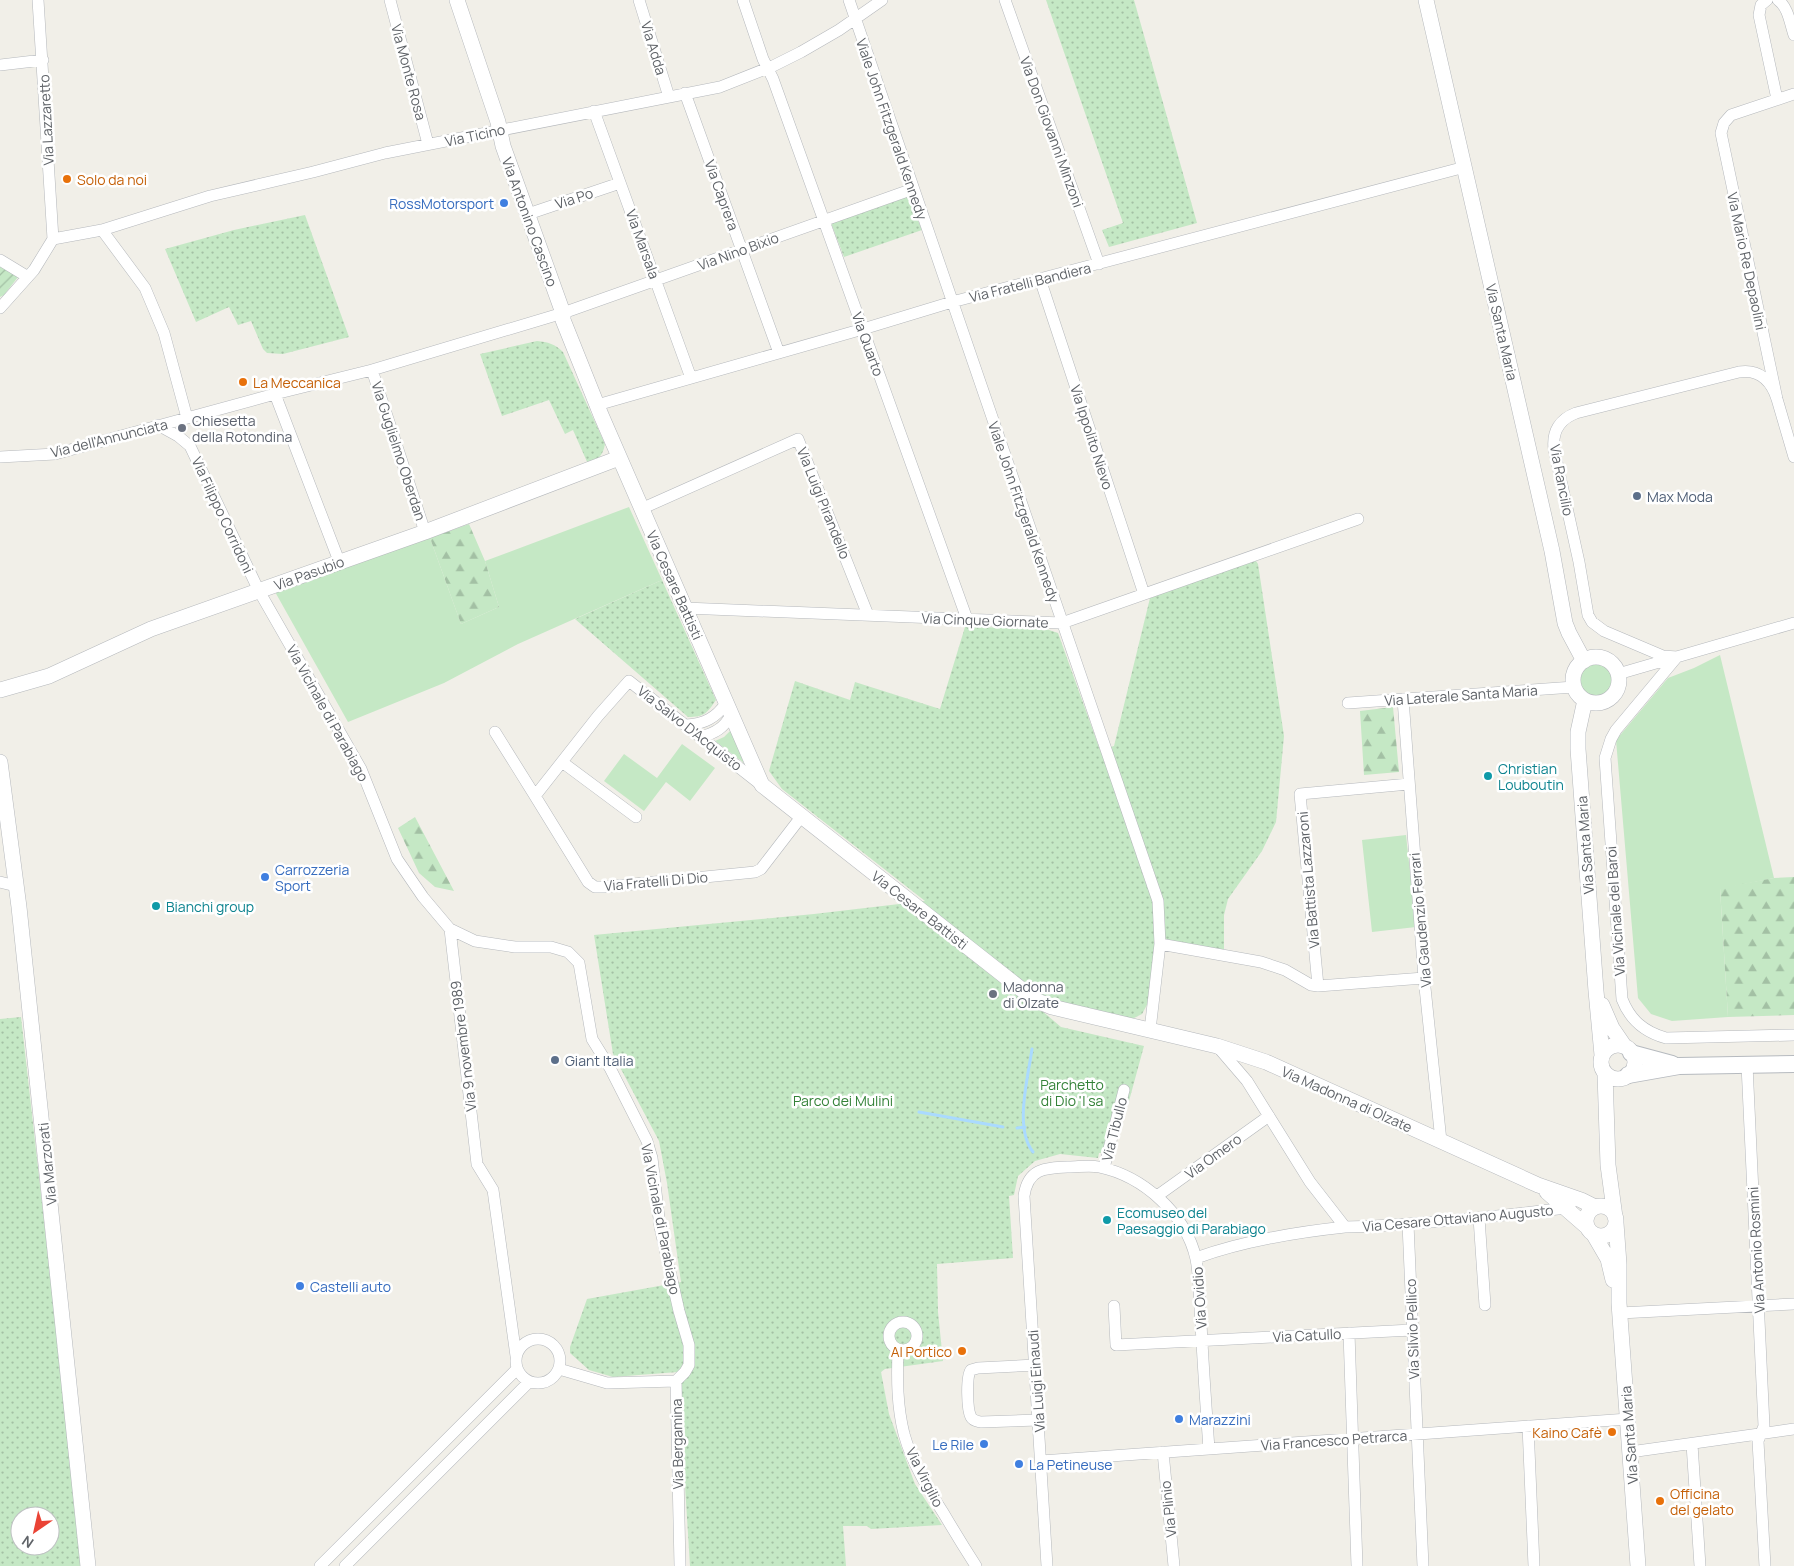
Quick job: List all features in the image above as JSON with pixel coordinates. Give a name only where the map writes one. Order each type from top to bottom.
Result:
[{"type":"main road","points":[[1628,1050],[1679,1066]]},
{"type":"main road","points":[[1624,1077],[1679,1066],[1794,1064]]},
{"type":"street","name":"Via Lazzaretto","points":[[38,0],[53,240]]},
{"type":"street","name":"Via Monte Rosa","points":[[390,0],[428,144]]},
{"type":"street","name":"Via Antonino Cascino","points":[[457,0],[500,129],[503,146],[563,313]]},
{"type":"street","name":"Via Adda","points":[[639,0],[669,96]]},
{"type":"street","name":"Via Quarto","points":[[743,0],[967,619]]},
{"type":"street","name":"Viale John Fitzgerald Kennedy","points":[[849,0],[1158,901],[1160,944],[1150,1030]]},
{"type":"street","name":"Via Ticino","points":[[53,240],[102,230],[210,196],[428,144],[720,87],[768,68],[813,45],[855,20],[882,0]]},
{"type":"street","name":"Via Don Giovanni Minzoni","points":[[1005,0],[1099,264]]},
{"type":"street","name":"Via Santa Maria","points":[[1426,0],[1552,551],[1565,623],[1584,661]]},
{"type":"street","points":[[1767,0],[1761,5],[1759,15],[1777,99]]},
{"type":"street","points":[[1778,0],[1785,8],[1794,35]]},
{"type":"street","points":[[0,65],[43,60]]},
{"type":"street","name":"Via Caprera","points":[[685,93],[779,353]]},
{"type":"street","name":"Via Mario Re Depaolini","points":[[1794,94],[1731,115],[1724,123],[1721,134],[1777,399],[1794,457]]},
{"type":"street","name":"Via Marsala","points":[[594,111],[691,378]]},
{"type":"street","name":"Via Fratelli Bandiera","points":[[597,404],[952,302],[1465,167]]},
{"type":"street","name":"Via Po","points":[[528,214],[620,183]]},
{"type":"street","name":"Via Nino Bixio","points":[[563,313],[913,189]]},
{"type":"street","points":[[102,230],[144,288],[164,333],[187,418],[372,370],[563,313]]},
{"type":"street","points":[[0,308],[28,277],[53,240]]},
{"type":"street","points":[[0,260],[28,277]]},
{"type":"street","name":"Via Ippolito Nievo","points":[[1040,279],[1144,594]]},
{"type":"street","name":"Via Cesare Battisti","points":[[563,313],[563,320],[619,458],[762,785],[1035,1000],[1052,1007],[1150,1030]]},
{"type":"street","name":"Via Guglielmo Oberdan","points":[[372,370],[425,532]]},
{"type":"street","name":"Via Rancilio","points":[[1677,657],[1663,656],[1604,631],[1592,622],[1588,615],[1579,562],[1554,449],[1556,432],[1566,418],[1576,413],[1744,371],[1756,372],[1766,378],[1773,387],[1777,399]]},
{"type":"street","points":[[276,394],[339,561]]},
{"type":"street","name":"Via dell'Annunciata","points":[[0,457],[55,454],[187,418]]},
{"type":"street","name":"Via Filippo Corridoni","points":[[158,426],[178,436],[190,446],[259,591]]},
{"type":"street","name":"Via Luigi Pirandello","points":[[641,508],[798,439],[868,615]]},
{"type":"street","name":"Via Pasubio","points":[[0,690],[49,676],[150,629],[425,532],[619,458]]},
{"type":"street","name":"Via Cinque Giornate","points":[[684,608],[1062,623],[1358,519]]},
{"type":"street","name":"Via Vicinale di Parabiago","points":[[259,591],[361,769],[397,859],[423,897],[450,929],[474,941],[515,947],[551,947],[568,952],[579,963],[592,1039],[610,1068],[635,1117],[647,1141],[652,1158],[660,1227],[679,1311],[690,1345],[689,1365],[686,1372],[676,1381]]},
{"type":"street","points":[[1618,674],[1794,623]]},
{"type":"street","points":[[1596,657],[1607,660],[1618,674],[1619,680],[1616,691],[1608,700],[1597,703],[1585,700],[1580,697],[1574,687],[1576,669],[1584,661],[1596,657]]},
{"type":"street","name":"Via Vicinale del Baroi","points":[[1677,657],[1616,730],[1605,758],[1622,999],[1628,1013],[1638,1025],[1651,1033],[1666,1038],[1794,1034]]},
{"type":"street","name":"Via Salvo D'Acquisto","points":[[535,796],[598,716],[629,681],[762,785]]},
{"type":"street","name":"Via Laterale Santa Maria","points":[[1348,703],[1574,687]]},
{"type":"street","name":"Via Gaudenzio Ferrari","points":[[1402,699],[1424,978],[1441,1141]]},
{"type":"street","name":"Via Santa Maria","points":[[1585,700],[1578,732],[1578,749],[1602,1054],[1601,1068],[1605,1073],[1608,1165],[1616,1220],[1619,1308],[1638,1566]]},
{"type":"street","points":[[686,725],[706,721],[729,709]]},
{"type":"street","points":[[701,737],[727,724],[729,709]]},
{"type":"street","points":[[495,732],[535,796]]},
{"type":"street","name":"Via Marzorati","points":[[0,762],[16,886],[88,1566]]},
{"type":"street","points":[[562,762],[636,817]]},
{"type":"street","name":"Via Battista Lazzaroni","points":[[1318,986],[1300,794],[1409,784]]},
{"type":"street","name":"Via Fratelli Di Dio","points":[[535,796],[588,882],[596,887],[604,888],[755,872],[761,869],[801,817]]},
{"type":"street","points":[[0,882],[16,886]]},
{"type":"street","name":"Via 9 novembre 1989","points":[[450,929],[477,1164],[493,1190],[516,1356]]},
{"type":"street","points":[[1160,944],[1261,962],[1285,970],[1311,985],[1318,986],[1424,978]]},
{"type":"street","name":"Via Santa Maria","points":[[1596,991],[1612,1028],[1628,1050],[1634,1064],[1624,1077],[1605,1112]]},
{"type":"street","name":"Via Madonna di Olzate","points":[[1150,1030],[1218,1046],[1266,1062],[1538,1185],[1591,1204]]},
{"type":"street","points":[[1602,1054],[1612,1046],[1619,1045],[1628,1050]]},
{"type":"street","name":"Via Cesare Ottaviano Augusto","points":[[1218,1046],[1246,1081],[1310,1182],[1345,1227],[1479,1218],[1591,1204]]},
{"type":"street","name":"Via Antonio Rosmini","points":[[1747,1065],[1764,1426],[1758,1441],[1765,1566]]},
{"type":"street","points":[[1605,1073],[1614,1079],[1624,1077]]},
{"type":"street","name":"Via Tibullo","points":[[1104,1168],[1124,1090]]},
{"type":"street","name":"Via Omero","points":[[1157,1196],[1269,1116]]},
{"type":"street","name":"Via Santa Maria","points":[[1608,1165],[1587,1215],[1590,1230],[1608,1259],[1619,1308]]},
{"type":"street","name":"Via Ovidio","points":[[1024,1196],[1025,1187],[1030,1178],[1044,1168],[1097,1166],[1118,1172],[1137,1182],[1157,1196],[1180,1223],[1196,1258],[1209,1449]]},
{"type":"street","name":"Via Madonna di Olzate","points":[[1538,1185],[1590,1230]]},
{"type":"street","name":"Via Luigi Einaudi","points":[[1024,1196],[1048,1566]]},
{"type":"street","points":[[1590,1230],[1605,1236],[1610,1233],[1616,1220],[1609,1208],[1591,1204]]},
{"type":"street","points":[[1479,1218],[1486,1305]]},
{"type":"street","name":"Via Silvio Pellico","points":[[1408,1224],[1423,1566]]},
{"type":"street","points":[[1196,1258],[1218,1250],[1316,1230],[1345,1227]]},
{"type":"street","points":[[1619,1308],[1794,1304]]},
{"type":"street","name":"Via Catullo","points":[[1114,1306],[1116,1345],[1412,1330]]},
{"type":"street","points":[[1349,1333],[1357,1566]]},
{"type":"street","points":[[530,1340],[544,1340],[551,1343],[559,1354],[559,1368],[548,1381],[540,1383],[529,1382],[522,1377],[517,1369],[516,1356],[519,1348],[530,1340]]},
{"type":"street","name":"Via Virgilio","points":[[898,1350],[897,1390],[905,1435],[911,1452],[923,1480],[976,1565]]},
{"type":"street","points":[[1035,1365],[978,1368],[971,1370],[968,1378],[970,1414],[975,1421],[1038,1420]]},
{"type":"street","name":"Via Bergamina","points":[[559,1368],[607,1383],[676,1381],[680,1566]]},
{"type":"street","points":[[320,1566],[517,1369]]},
{"type":"street","points":[[344,1566],[529,1382]]},
{"type":"street","name":"Via Francesco Petrarca","points":[[1041,1461],[1628,1419]]},
{"type":"street","points":[[1528,1426],[1534,1566]]},
{"type":"street","points":[[1630,1452],[1794,1429]]},
{"type":"street","points":[[1692,1444],[1700,1566]]},
{"type":"street","name":"Via Plinio","points":[[1163,1452],[1174,1566]]},
{"type":"green space","points":[[1046,0],[1134,0],[1197,223],[1109,247],[1102,230],[1123,223]]},
{"type":"green space","points":[[908,196],[922,230],[844,257],[831,223]]},
{"type":"green space","points":[[305,215],[349,337],[283,354],[267,353],[263,349],[251,321],[238,325],[229,307],[196,322],[165,249],[234,230]]},
{"type":"green space","points":[[0,266],[18,277],[4,295],[0,297]]},
{"type":"green space","points":[[537,341],[551,344],[563,352],[605,444],[600,457],[588,464],[573,430],[565,434],[549,400],[502,416],[480,354]]},
{"type":"green space","points":[[629,507],[662,580],[518,644],[444,683],[348,722],[274,590],[430,538],[461,624],[499,607],[485,561]]},
{"type":"green space","points":[[469,524],[485,561],[499,607],[461,624],[430,538]]},
{"type":"green space","name":"Parco dei Mulini","points":[[1256,561],[1258,564],[1284,736],[1276,822],[1262,851],[1228,899],[1224,915],[1224,957],[1155,948],[1149,1001],[1142,1014],[1134,1018],[1122,1020],[1053,1002],[980,958],[1061,1027],[1144,1046],[1129,1101],[1119,1097],[1103,1153],[1099,1153],[1098,1158],[1060,1154],[1035,1161],[1018,1176],[1014,1195],[1009,1196],[1013,1258],[937,1264],[938,1312],[943,1361],[885,1369],[881,1372],[889,1414],[915,1484],[942,1525],[871,1529],[867,1526],[843,1526],[846,1566],[690,1566],[678,1372],[613,1377],[589,1370],[570,1353],[570,1347],[587,1299],[681,1282],[659,1141],[613,1054],[594,935],[814,914],[925,901],[782,789],[769,771],[795,681],[850,700],[855,682],[940,709],[965,627],[1043,628],[1058,633],[1100,750],[1114,746],[1150,598]]},
{"type":"green space","points":[[662,580],[716,700],[708,711],[702,715],[688,717],[575,619]]},
{"type":"green space","points":[[1720,655],[1774,878],[1720,889],[1728,1017],[1672,1021],[1651,1014],[1638,998],[1616,740],[1668,678]]},
{"type":"green space","points":[[1595,664],[1607,669],[1612,681],[1607,693],[1595,698],[1583,693],[1578,681],[1583,669]]},
{"type":"green space","points":[[1393,707],[1399,772],[1364,775],[1360,711]]},
{"type":"green space","points":[[731,730],[744,763],[715,741],[724,737]]},
{"type":"green space","points":[[682,744],[715,768],[690,801],[666,782],[644,811],[604,781],[624,754],[657,778]]},
{"type":"green space","points":[[415,817],[454,891],[435,887],[419,873],[398,828]]},
{"type":"green space","points":[[1406,835],[1416,927],[1372,932],[1362,840]]},
{"type":"green space","points":[[1794,877],[1794,1015],[1728,1017],[1720,888],[1774,878]]},
{"type":"green space","points":[[21,1017],[83,1566],[0,1566],[0,1019]]},
{"type":"waterway","points":[[1032,1049],[1023,1117],[1027,1142],[1033,1152]]},
{"type":"waterway","points":[[919,1112],[1003,1127]]},
{"type":"waterway","points":[[1017,1128],[1025,1127]]},
{"type":"place","name":"Solo da noi","points":[[67,179]]},
{"type":"place","name":"RossMotorsport","points":[[504,203]]},
{"type":"place","name":"La Meccanica","points":[[243,382]]},
{"type":"place","name":"Chiesetta della Rotondina","points":[[182,428]]},
{"type":"place","name":"Max Moda","points":[[1637,496]]},
{"type":"place","name":"Christian Louboutin","points":[[1488,776]]},
{"type":"place","name":"Carrozzeria Sport","points":[[265,877]]},
{"type":"place","name":"Bianchi group","points":[[156,906]]},
{"type":"place","name":"Madonna di Olzate","points":[[993,994]]},
{"type":"place","name":"Giant Italia","points":[[555,1060]]},
{"type":"place","name":"Ecomuseo del Paesaggio di Parabiago","points":[[1107,1220]]},
{"type":"place","name":"Castelli auto","points":[[300,1286]]},
{"type":"place","name":"Al Portico","points":[[962,1351]]},
{"type":"place","name":"Marazzini","points":[[1179,1419]]},
{"type":"place","name":"Kaino Cafè","points":[[1612,1432]]},
{"type":"place","name":"Le Rile","points":[[984,1444]]},
{"type":"place","name":"La Petineuse","points":[[1019,1464]]},
{"type":"place","name":"Officina del gelato","points":[[1660,1501]]},
{"type":"park label","name":"Parchetto di Dio 'l sa","points":[[1072,1092]]}]
